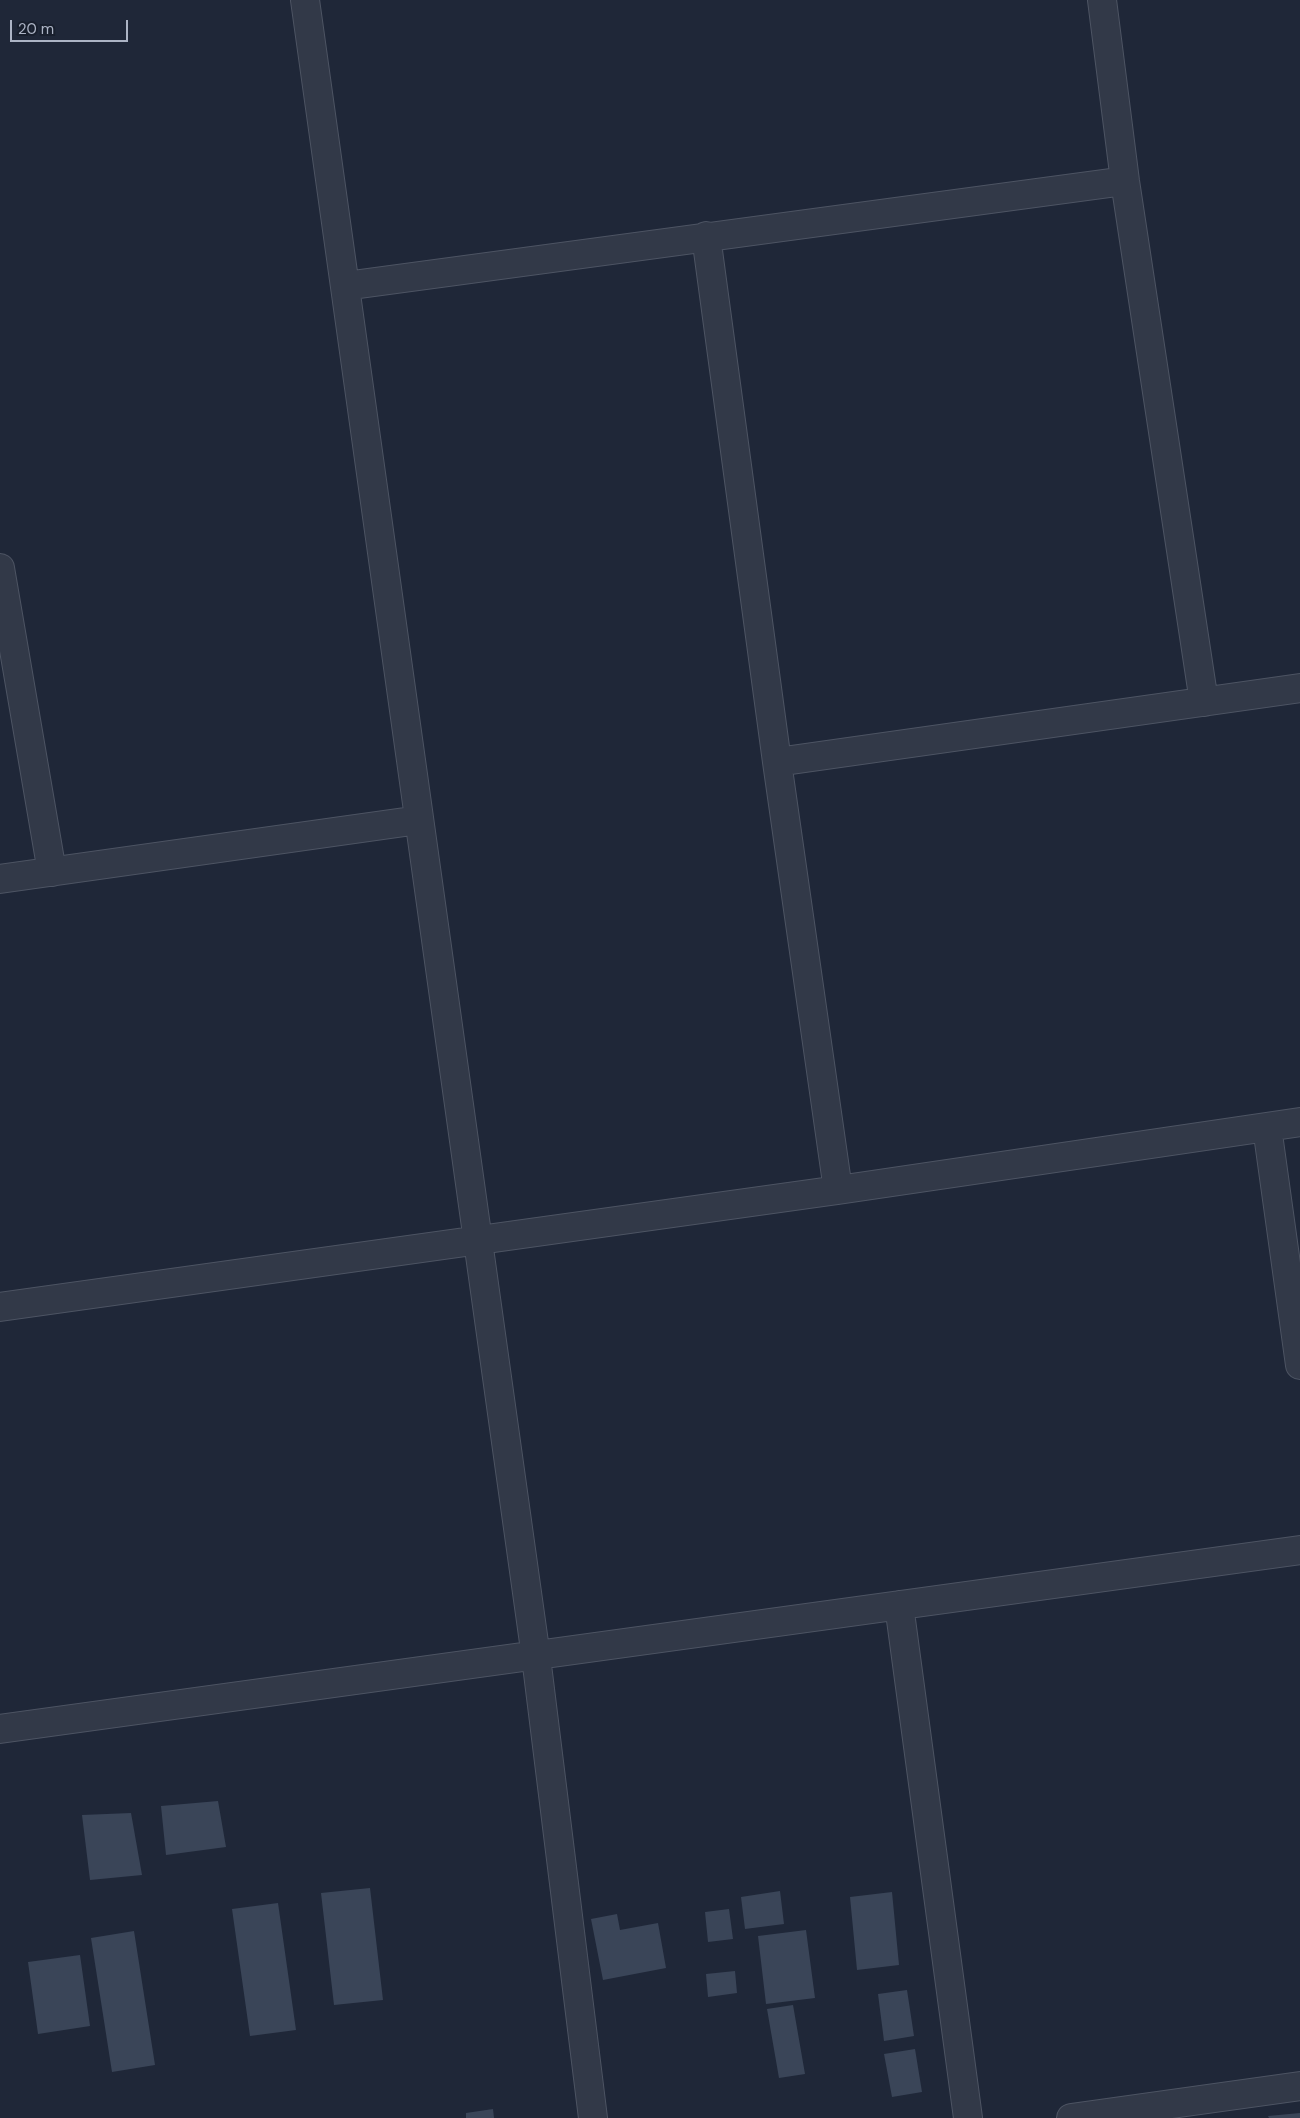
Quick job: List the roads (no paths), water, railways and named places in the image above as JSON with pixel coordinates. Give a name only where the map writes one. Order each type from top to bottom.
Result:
[{"type":"street","points":[[305,0],[536,1657],[593,2118]]},
{"type":"street","points":[[1102,0],[1125,181],[1204,702]]},
{"type":"street","points":[[346,286],[1125,181]]},
{"type":"street","points":[[706,236],[777,762],[838,1190]]},
{"type":"street","points":[[0,568],[52,872]]},
{"type":"street","points":[[777,762],[1300,688]]},
{"type":"street","points":[[0,879],[419,820]]},
{"type":"street","points":[[0,1307],[838,1190],[1300,1122]]},
{"type":"street","points":[[1267,1127],[1300,1365]]},
{"type":"street","points":[[0,1729],[536,1657],[1300,1550]]},
{"type":"street","points":[[899,1605],[968,2118]]},
{"type":"street","points":[[1071,2118],[1300,2086]]}]
